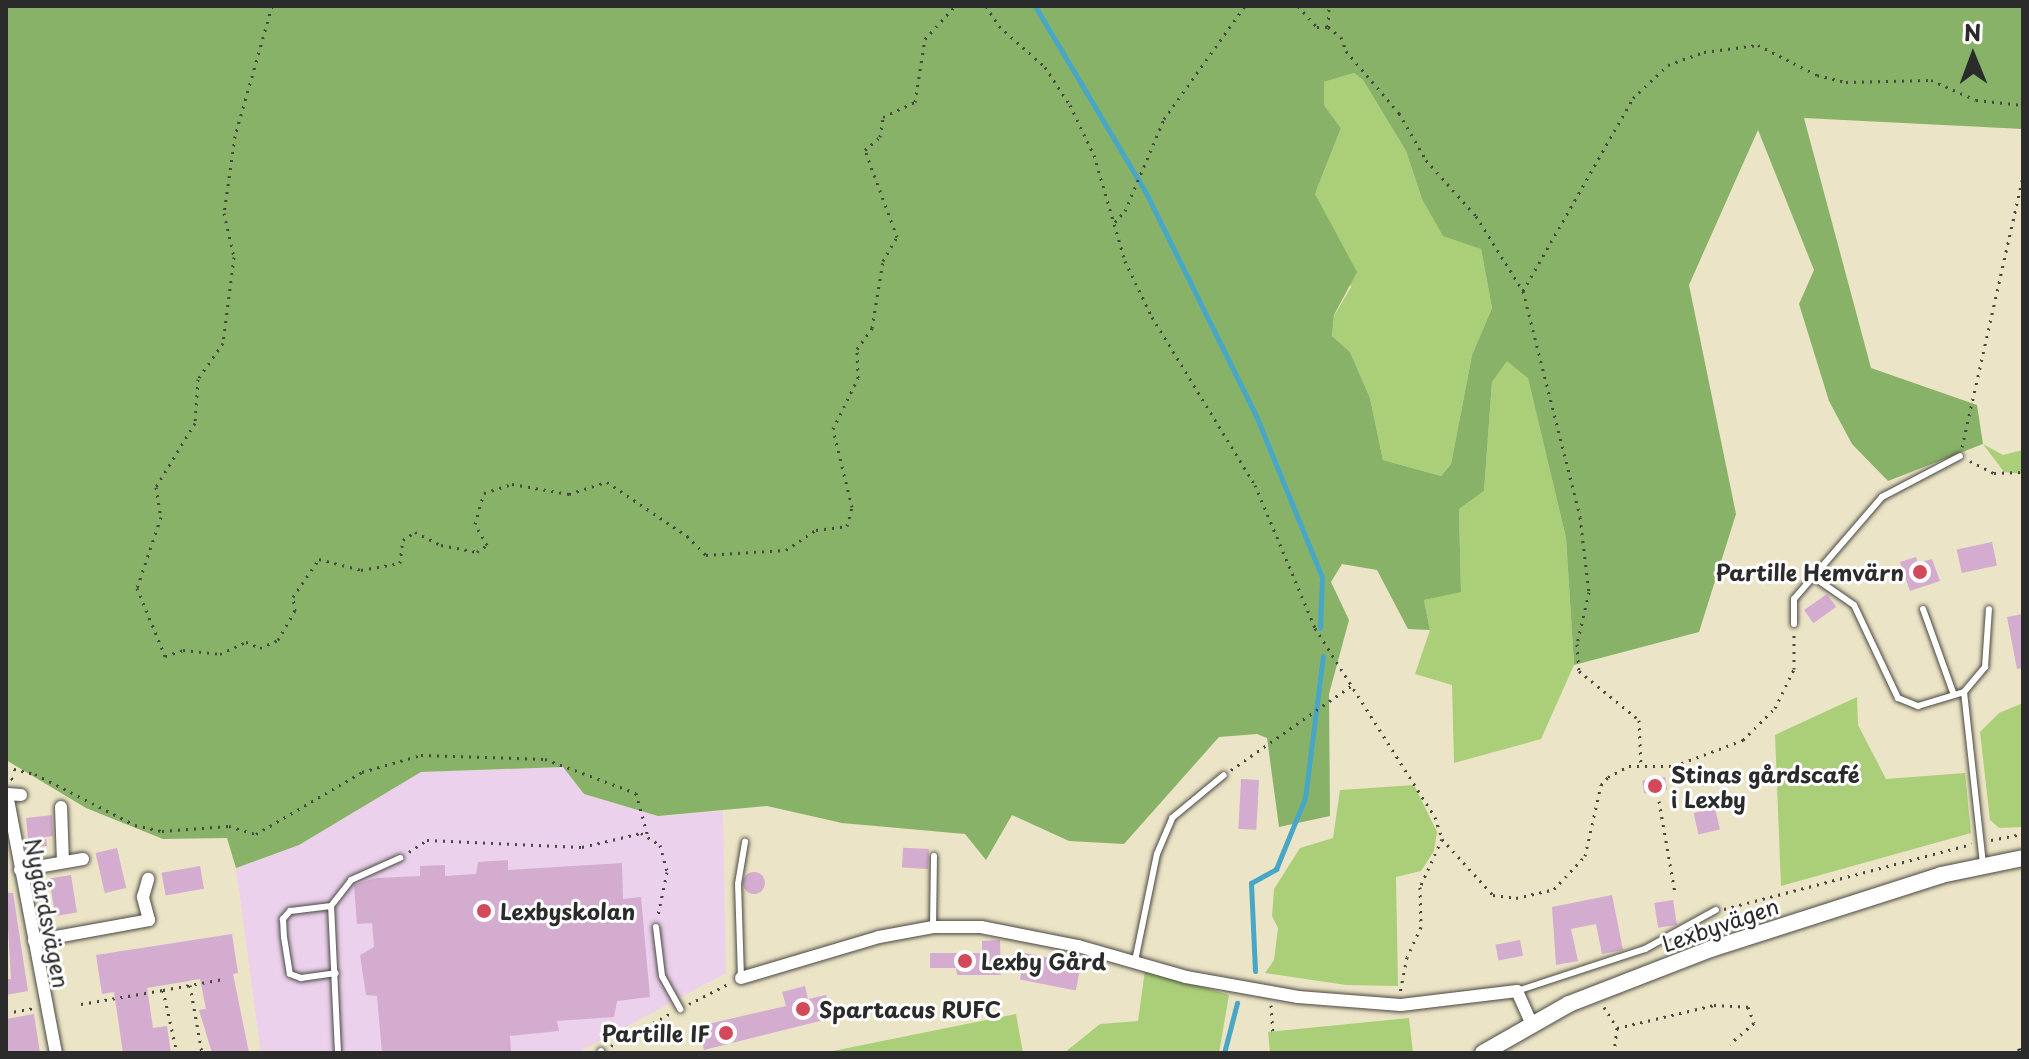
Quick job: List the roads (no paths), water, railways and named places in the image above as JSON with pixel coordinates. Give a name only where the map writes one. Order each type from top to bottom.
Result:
[{"type":"street","name":"Nygårdsvägen","points":[[21,795],[7,794],[56,1053]]},
{"type":"street","points":[[61,807],[63,861]]},
{"type":"street","name":"Lexbyvägen","points":[[1483,1053],[1532,1024],[1596,993],[1711,949],[1983,865],[2023,858]]},
{"type":"street","points":[[20,870],[83,859]]},
{"type":"street","points":[[34,941],[149,920],[143,897],[148,879]]},
{"type":"street","points":[[741,978],[812,953],[933,927],[981,927],[1271,993],[1401,1005],[1517,991],[1532,1024]]},
{"type":"lane","points":[[1794,624],[1794,599],[1812,576],[1848,542],[1882,497],[1960,456]]},
{"type":"lane","points":[[1812,576],[1854,605],[1898,698],[1918,706],[1964,692],[1985,667],[1989,609]]},
{"type":"lane","points":[[1923,609],[1954,695]]},
{"type":"lane","points":[[1964,692],[1983,865]]},
{"type":"lane","points":[[1135,961],[1157,854],[1172,818],[1224,775]]},
{"type":"lane","points":[[741,978],[738,884],[745,842]]},
{"type":"lane","points":[[933,927],[934,856]]},
{"type":"lane","points":[[338,1053],[331,906],[351,880],[400,858]]},
{"type":"lane","points":[[331,906],[290,911],[283,919],[285,949],[290,974],[301,978],[336,973]]},
{"type":"lane","name":"Lexbyvägen","points":[[1517,991],[1645,949],[1716,910]]},
{"type":"lane","points":[[656,927],[662,976],[680,1009]]},
{"type":"waterway","points":[[1035,6],[1146,193],[1257,418],[1322,577],[1320,628]]},
{"type":"waterway","points":[[1255,971],[1251,883],[1276,869],[1305,798],[1323,656]]},
{"type":"waterway","points":[[1224,1053],[1237,1003]]},
{"type":"railway","points":[[2018,1053],[2023,1052]]},
{"type":"place","name":"Partille Hemvärn","points":[[1920,572]]},
{"type":"place","name":"Stinas gårdscafé i Lexby","points":[[1655,786]]},
{"type":"place","name":"Lexbyskolan","points":[[484,911]]},
{"type":"place","name":"Lexby Gård","points":[[965,961]]},
{"type":"place","name":"Spartacus RUFC","points":[[803,1009]]},
{"type":"place","name":"Partille IF","points":[[726,1033]]}]
